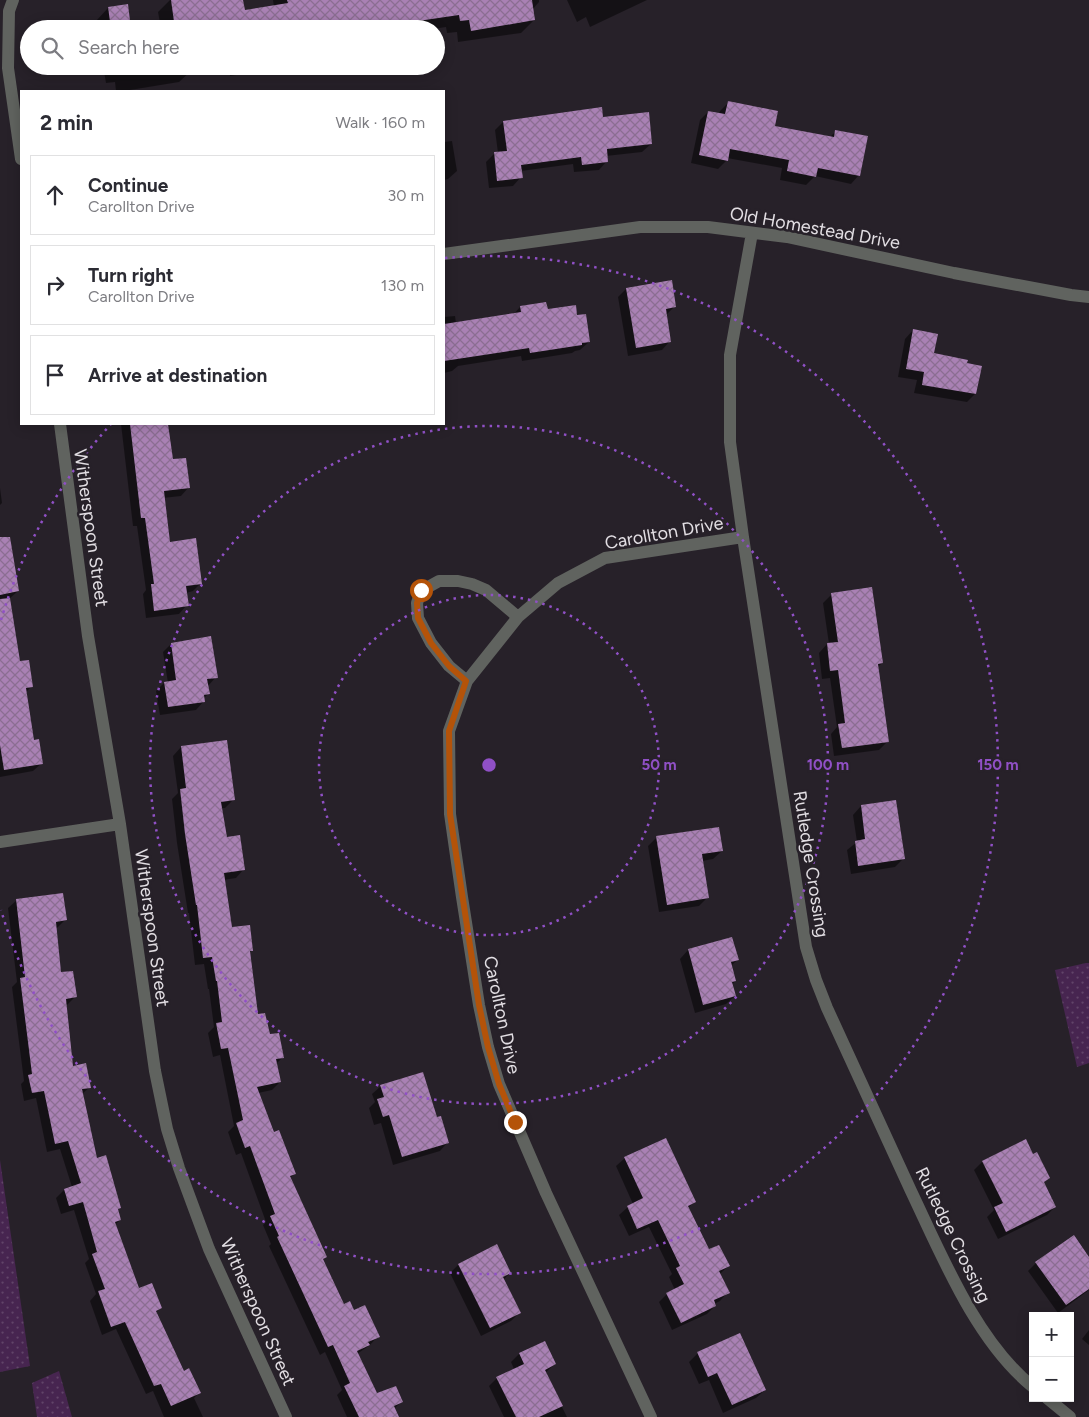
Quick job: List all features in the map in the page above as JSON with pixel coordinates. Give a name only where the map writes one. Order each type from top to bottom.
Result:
[{"type":"street","points":[[13,0],[9,11],[8,68],[20,153]]},
{"type":"street","name":"Old Homestead Drive","points":[[445,254],[640,227],[708,228],[787,237],[954,273],[1089,297]]},
{"type":"street","name":"Rutledge Crossing","points":[[752,233],[730,355],[730,442],[806,947],[827,1008],[934,1241],[972,1314],[1003,1356],[1029,1384]]},
{"type":"street","name":"Witherspoon Street","points":[[60,425],[88,636],[120,824],[155,1071],[167,1129],[179,1168],[209,1248],[286,1417]]},
{"type":"street","name":"Carollton Drive","points":[[651,1417],[546,1194],[499,1084],[488,1047],[477,995],[450,814],[449,731],[466,681],[518,617],[558,583],[605,558],[743,537]]},
{"type":"street","points":[[466,681],[449,666],[431,643],[418,618],[417,603],[421,590],[439,581],[458,581],[472,584],[486,590],[518,617]]},
{"type":"street","points":[[0,842],[120,824]]},
{"type":"street","points":[[1052,1402],[1070,1417]]},
{"type":"shaded area","points":[[1089,963],[1089,1063],[1077,1067],[1055,970]]},
{"type":"shaded area","points":[[0,1160],[30,1366],[0,1372]]},
{"type":"shaded area","points":[[59,1371],[72,1417],[37,1417],[32,1383]]},
{"type":"building","points":[[171,0],[243,0],[245,10],[288,3],[287,0],[532,0],[535,20],[471,31],[469,20],[460,21],[459,15],[425,20],[174,20]]},
{"type":"building","points":[[128,4],[130,20],[110,20],[108,7]]},
{"type":"building","points":[[728,101],[778,111],[775,126],[834,137],[835,130],[868,136],[860,176],[818,168],[816,177],[787,171],[789,160],[730,149],[728,161],[699,155],[708,111],[725,114]]},
{"type":"building","points":[[602,107],[603,117],[649,112],[652,144],[607,149],[608,162],[582,165],[581,157],[521,165],[523,178],[497,181],[494,152],[507,151],[503,121]]},
{"type":"building","points":[[672,280],[676,307],[666,309],[671,342],[636,348],[626,288]]},
{"type":"building","points":[[546,302],[548,309],[576,305],[577,315],[586,314],[590,342],[582,343],[582,345],[530,353],[529,348],[445,361],[445,324],[521,312],[520,306]]},
{"type":"building","points":[[913,329],[938,334],[934,353],[968,360],[967,363],[982,366],[976,394],[922,385],[924,372],[906,369]]},
{"type":"building","points":[[130,425],[168,425],[173,459],[186,458],[190,488],[164,491],[170,542],[196,538],[202,584],[186,586],[189,606],[154,611],[151,584],[154,584],[145,518],[141,518]]},
{"type":"building","points":[[0,537],[10,537],[19,591],[0,595]]},
{"type":"building","points":[[872,587],[883,663],[878,664],[889,742],[842,748],[838,724],[845,723],[838,670],[830,671],[827,643],[838,642],[831,593]]},
{"type":"building","points":[[10,598],[20,661],[29,660],[33,687],[26,688],[34,740],[39,739],[43,764],[4,770],[0,745],[0,599]]},
{"type":"building","points":[[211,636],[218,678],[207,679],[210,694],[204,695],[205,702],[168,707],[164,682],[176,680],[171,643]]},
{"type":"building","points":[[227,740],[235,800],[221,802],[227,837],[240,835],[245,870],[224,873],[232,927],[250,925],[253,951],[250,951],[258,1014],[265,1013],[270,1034],[279,1033],[284,1058],[276,1059],[281,1082],[257,1087],[274,1132],[279,1130],[296,1174],[290,1176],[327,1257],[323,1259],[344,1304],[350,1301],[354,1310],[365,1305],[380,1337],[368,1342],[370,1345],[357,1351],[377,1393],[396,1386],[403,1402],[394,1406],[399,1417],[359,1417],[344,1386],[350,1383],[333,1345],[328,1347],[277,1237],[279,1236],[270,1216],[275,1214],[250,1146],[245,1148],[236,1123],[243,1120],[228,1048],[221,1049],[216,1023],[222,1022],[212,957],[203,958],[180,789],[186,788],[181,746]]},
{"type":"building","points":[[896,800],[905,859],[858,866],[855,841],[865,839],[861,805]]},
{"type":"building","points":[[719,827],[723,851],[702,854],[709,898],[667,905],[656,836]]},
{"type":"building","points":[[63,893],[67,920],[56,922],[61,972],[73,971],[77,997],[66,999],[73,1066],[86,1063],[91,1088],[82,1089],[97,1158],[106,1155],[121,1208],[118,1209],[121,1220],[115,1222],[139,1288],[152,1283],[162,1308],[156,1311],[184,1371],[189,1368],[201,1393],[171,1406],[161,1384],[154,1386],[125,1322],[111,1327],[98,1291],[105,1289],[92,1254],[97,1252],[83,1202],[69,1206],[64,1189],[81,1183],[68,1141],[55,1144],[44,1091],[32,1093],[28,1075],[32,1074],[20,978],[25,977],[16,899]]},
{"type":"building","points":[[732,937],[739,960],[731,962],[736,981],[732,982],[736,996],[703,1005],[688,949]]},
{"type":"building","points":[[423,1072],[437,1117],[441,1116],[449,1143],[402,1157],[389,1115],[383,1117],[377,1099],[384,1097],[380,1085]]},
{"type":"building","points":[[666,1138],[696,1202],[688,1206],[709,1249],[719,1245],[730,1266],[719,1271],[730,1293],[714,1300],[716,1306],[681,1323],[666,1293],[684,1284],[676,1268],[680,1266],[658,1220],[637,1229],[627,1206],[643,1198],[624,1157]]},
{"type":"building","points":[[1026,1139],[1033,1154],[1037,1152],[1050,1178],[1044,1182],[1056,1207],[1006,1232],[994,1207],[1003,1203],[982,1161]]},
{"type":"building","points":[[1074,1235],[1089,1257],[1089,1289],[1066,1305],[1035,1262]]},
{"type":"building","points":[[497,1244],[511,1273],[503,1277],[521,1313],[490,1328],[458,1264]]},
{"type":"building","points":[[740,1333],[766,1390],[732,1405],[717,1373],[708,1377],[697,1352]]},
{"type":"building","points":[[545,1341],[556,1364],[545,1370],[563,1406],[539,1417],[516,1417],[496,1377],[524,1364],[519,1353]]},
{"type":"route","points":[[421,590],[417,603],[418,618],[431,643],[449,666],[466,681],[449,731],[450,814],[479,1005],[488,1047],[499,1084],[515,1122]]}]
